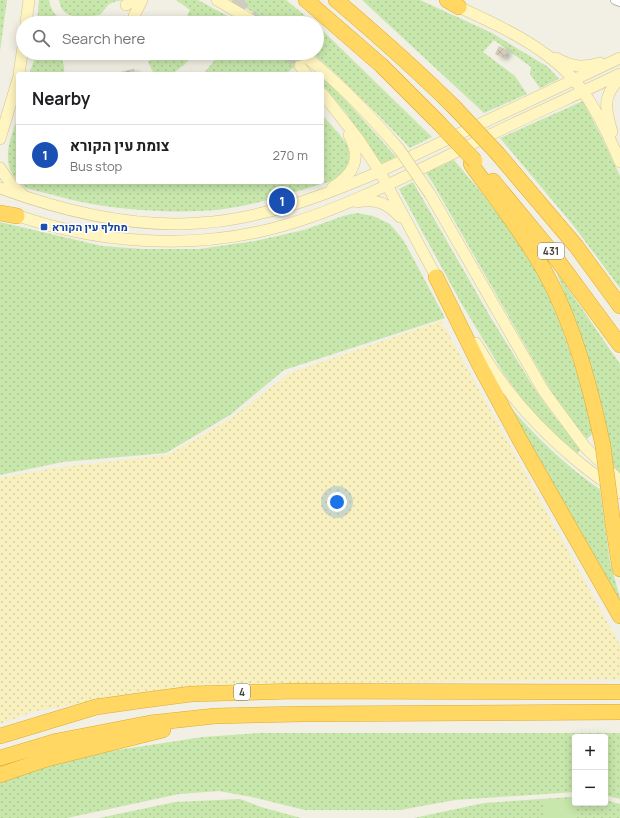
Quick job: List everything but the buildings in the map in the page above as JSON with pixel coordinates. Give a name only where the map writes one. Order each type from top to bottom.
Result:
[{"type":"highway","name":"431","points":[[306,0],[381,65],[442,125],[473,163],[511,201],[550,250],[620,345]]},
{"type":"highway","name":"431","points":[[336,0],[386,42],[415,69],[455,108],[498,154],[576,246],[620,306]]},
{"type":"highway","points":[[342,0],[415,69]]},
{"type":"highway","points":[[473,163],[523,237],[544,272],[572,333],[603,446],[620,569]]},
{"type":"highway","points":[[0,213],[17,216]]},
{"type":"highway","points":[[594,271],[620,303]]},
{"type":"highway","points":[[436,277],[479,364],[521,442],[620,616]]},
{"type":"highway","name":"4","points":[[0,736],[96,707],[138,700],[191,694],[295,691],[620,692]]},
{"type":"highway","name":"4","points":[[0,758],[57,741],[150,724],[215,716],[620,712]]},
{"type":"highway","points":[[0,775],[86,748],[132,738],[215,716]]},
{"type":"main road","points":[[27,16],[29,0]]},
{"type":"main road","points":[[134,16],[142,0]]},
{"type":"main road","points":[[217,0],[244,16]]},
{"type":"main road","points":[[450,2],[504,28],[565,63],[577,66],[588,66],[620,58]]},
{"type":"main road","points":[[535,47],[559,66],[583,92],[606,130],[620,162]]},
{"type":"main road","points":[[0,188],[27,198],[104,217],[123,220],[184,223],[218,221],[258,214],[318,197],[380,172],[620,58]]},
{"type":"main road","points":[[19,72],[21,60]]},
{"type":"main road","points":[[310,60],[348,93],[399,149],[430,194],[543,390],[585,447],[620,481]]},
{"type":"main road","points":[[335,208],[620,74]]},
{"type":"main road","points":[[620,79],[610,90],[606,101],[606,108],[620,158]]},
{"type":"main road","points":[[0,139],[16,86]]},
{"type":"main road","points":[[324,95],[359,140],[380,172],[436,277],[502,384],[540,427],[576,460],[620,493]]},
{"type":"main road","points":[[318,197],[340,183],[350,172],[356,159],[355,146],[333,106]]},
{"type":"main road","points":[[0,168],[16,190],[27,198]]},
{"type":"main road","points":[[0,210],[75,232],[132,240],[183,241],[234,237],[258,232],[359,201],[375,200],[390,207],[410,228]]},
{"type":"street","points":[[615,0],[620,2]]},
{"type":"green space","points":[[0,0],[7,0],[0,51]]},
{"type":"green space","points":[[39,0],[49,0],[51,8],[58,16],[38,16]]},
{"type":"green space","points":[[59,0],[127,0],[109,4],[100,15],[75,16],[64,12]]},
{"type":"green space","points":[[176,0],[198,0],[227,16],[187,16],[190,10]]},
{"type":"green space","points":[[230,0],[286,0],[305,16],[259,16]]},
{"type":"green space","points":[[362,0],[420,0],[492,33],[548,67],[559,79],[540,88],[530,74],[531,67],[494,40],[483,52],[515,76],[527,94],[484,113]]},
{"type":"green space","points":[[324,32],[432,137],[410,148],[387,123],[320,60],[324,60]]},
{"type":"green space","points":[[34,60],[62,60],[64,72],[30,72]]},
{"type":"green space","points":[[151,60],[189,60],[175,72],[153,72],[148,62]]},
{"type":"green space","points":[[215,60],[302,60],[288,72],[205,72]]},
{"type":"green space","points":[[324,80],[326,80],[351,106],[396,157],[380,164],[347,114],[324,86]]},
{"type":"green space","points":[[583,101],[620,176],[620,288],[573,225],[500,138]]},
{"type":"green space","points":[[324,117],[340,134],[348,146],[351,156],[350,161],[343,173],[332,181],[324,183]]},
{"type":"green space","points":[[16,123],[16,178],[9,166],[8,159],[8,150]]},
{"type":"green space","points":[[454,160],[506,224],[541,280],[562,329],[587,406],[594,432],[587,439],[558,402],[547,384],[426,173]]},
{"type":"green space","points":[[413,182],[491,318],[536,391],[581,449],[576,455],[530,409],[504,374],[460,301],[399,189]]},
{"type":"green space","points":[[21,184],[321,184],[257,203],[199,211],[160,211],[108,207],[26,188]]},
{"type":"green space","points":[[357,213],[373,216],[390,224],[404,241],[445,318],[284,370],[230,415],[166,453],[63,462],[0,475],[0,222],[102,246],[142,249],[199,249],[255,241],[304,230],[343,216]]},
{"type":"green space","points":[[556,271],[620,364],[620,475],[614,469],[603,412],[596,387],[575,320]]},
{"type":"green space","points":[[501,396],[547,446],[573,469],[600,489],[610,562],[620,603]]},
{"type":"green space","points":[[260,733],[620,733],[620,799],[608,796],[608,734],[572,734],[572,792],[455,800],[400,810],[305,810],[252,797],[219,791],[179,794],[67,818],[0,818],[0,781],[19,773],[111,751],[203,737]]},
{"type":"green space","points":[[572,797],[572,806],[608,806],[608,801],[620,804],[620,818],[414,818],[484,803]]},
{"type":"green space","points":[[240,799],[261,807],[301,818],[99,818],[175,802]]},
{"type":"green space","points":[[572,799],[572,806],[574,806],[575,818],[544,818],[543,801]]},
{"type":"sand","points":[[441,321],[620,645],[620,679],[230,684],[151,691],[35,711],[0,724],[0,478],[55,468],[168,455],[230,419],[290,373]]},
{"type":"tunnel","points":[[233,0],[249,16]]},
{"type":"tunnel","points":[[294,60],[300,66]]},
{"type":"place","name":"צומת עין הקורא","points":[[282,201]]},
{"type":"place","name":"מחלף עין הקורא","points":[[44,227]]}]
